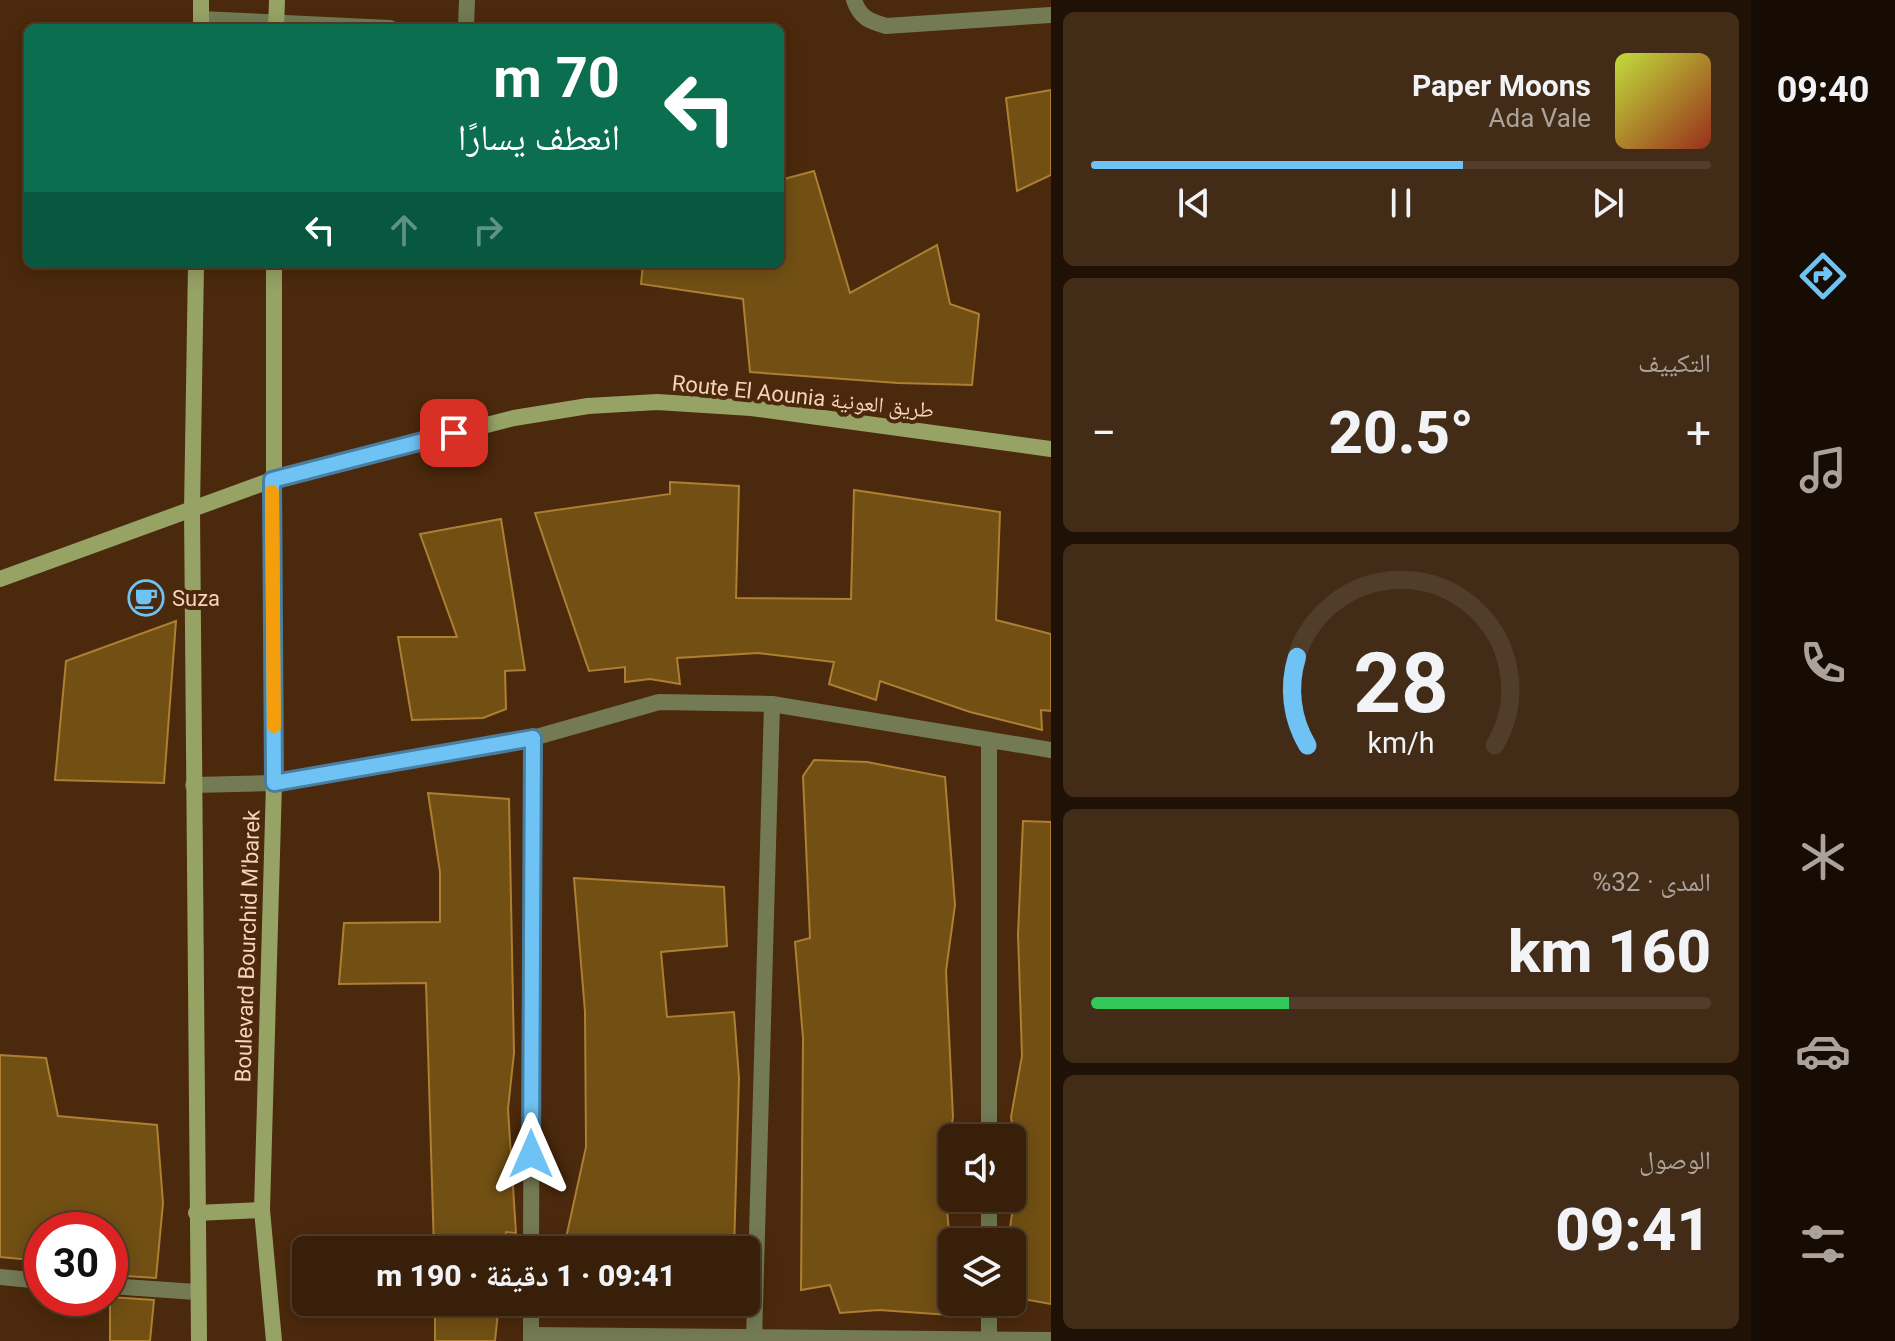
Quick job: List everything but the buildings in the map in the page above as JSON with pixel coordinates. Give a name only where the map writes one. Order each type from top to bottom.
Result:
[{"type":"main road","points":[[201,0],[201,24]]},
{"type":"main road","points":[[276,24],[277,0]]},
{"type":"main road","points":[[196,268],[192,510],[196,1292],[199,1341]]},
{"type":"main road","name":"Boulevard Bourchid M'barek","points":[[274,268],[274,783],[262,1210],[274,1341]]},
{"type":"main road","name":"Route El Aounia طريق العونية","points":[[0,579],[272,480],[514,418],[588,406],[657,402],[751,408],[1051,449]]},
{"type":"main road","points":[[196,1213],[262,1210]]},
{"type":"street","points":[[466,24],[467,0]]},
{"type":"street","points":[[854,0],[858,12],[868,20],[886,26],[1051,15]]},
{"type":"street","points":[[193,785],[274,783],[533,738],[659,702],[772,704],[1051,750]]},
{"type":"street","points":[[754,1340],[772,704]]},
{"type":"street","points":[[531,1236],[533,738]]},
{"type":"street","points":[[989,740],[989,1124]]},
{"type":"street","points":[[0,1277],[24,1279]]},
{"type":"street","points":[[128,1287],[196,1292]]},
{"type":"street","points":[[531,1316],[531,1338],[1051,1340]]},
{"type":"street","points":[[989,1316],[989,1340]]},
{"type":"slow traffic","points":[[272,492],[274,726]]},
{"type":"place","name":"Suza","points":[[146,598]]},
{"type":"route","points":[[454,433],[272,480],[274,783],[533,738],[531,1154]]}]
